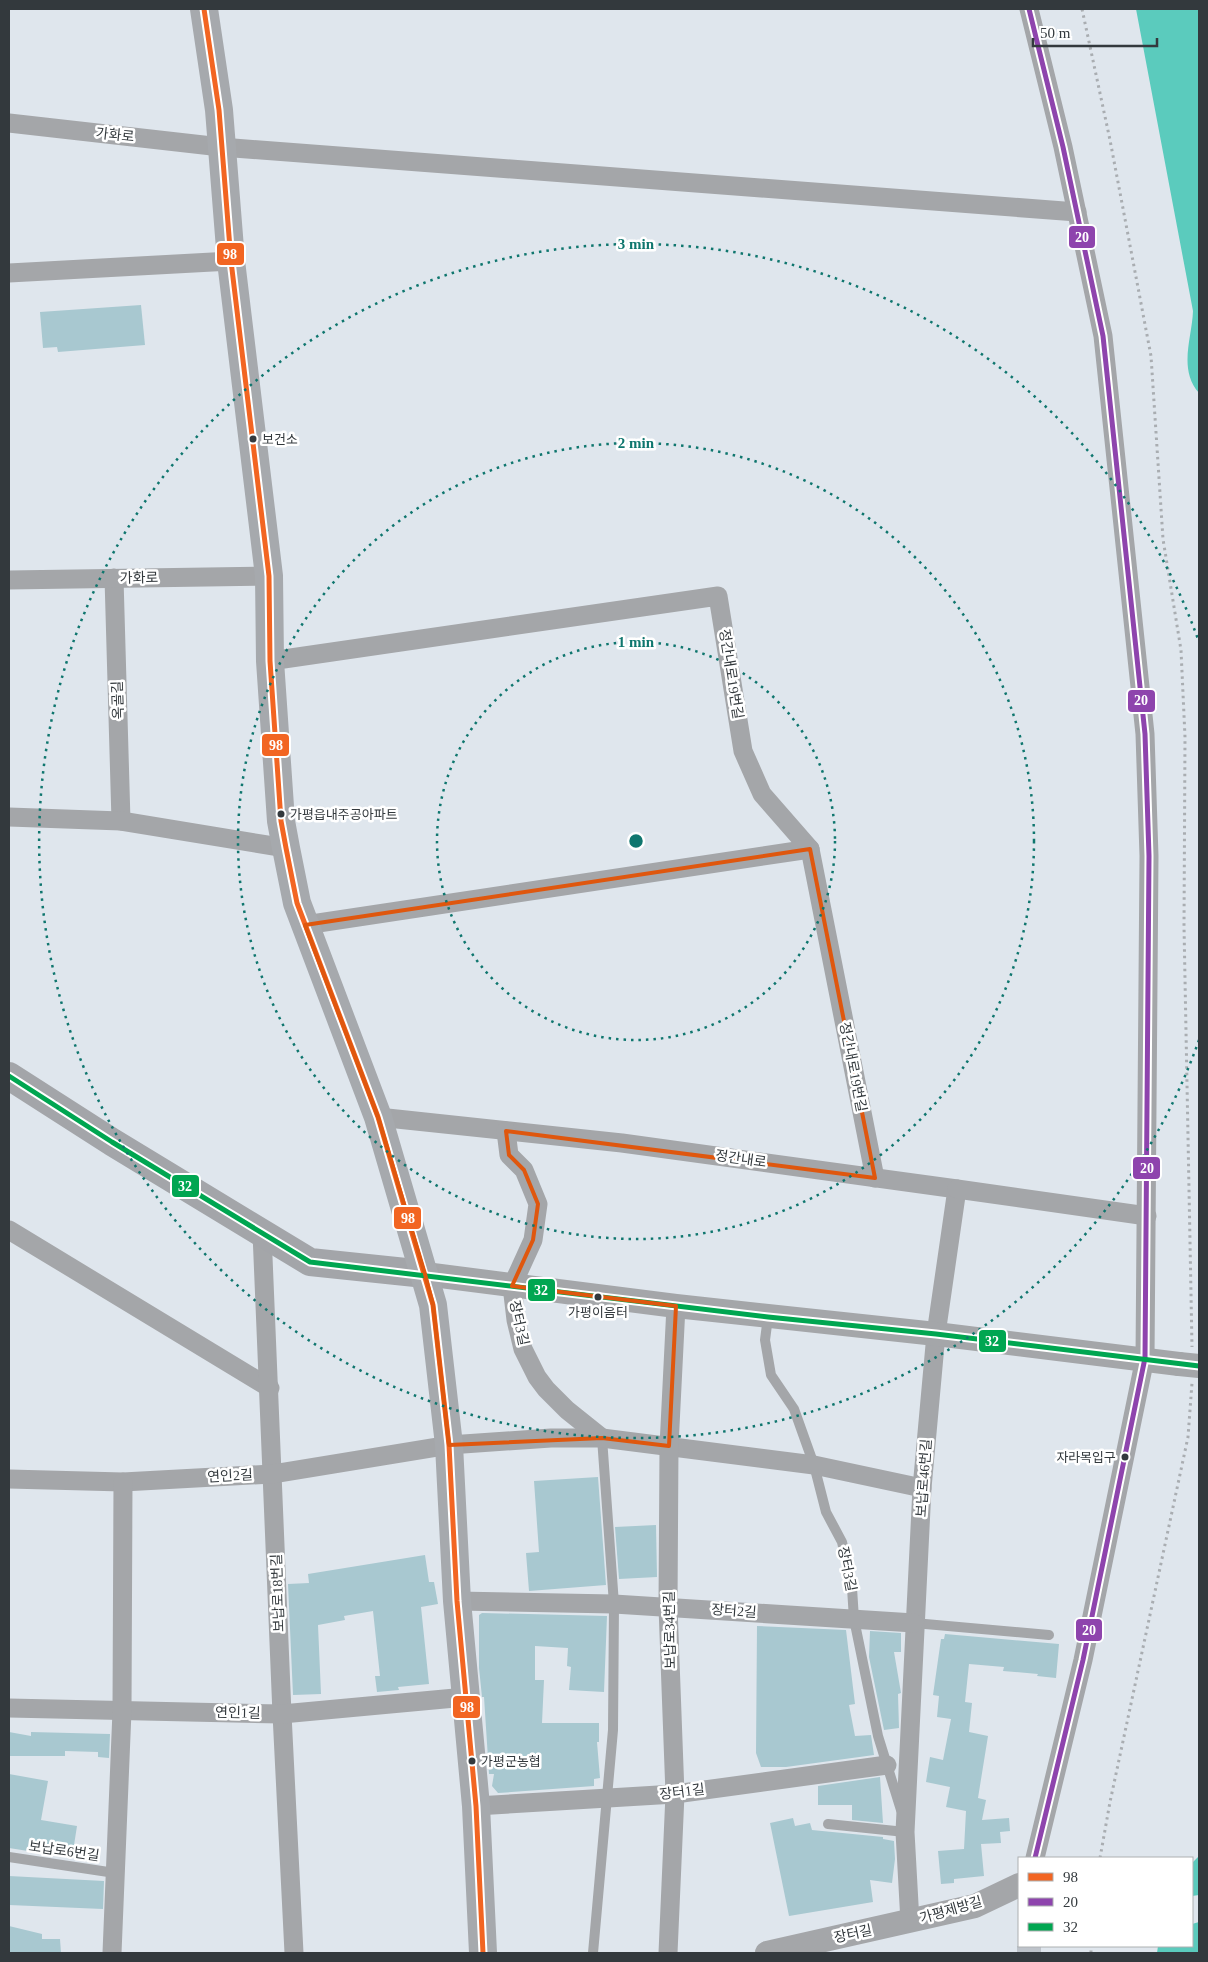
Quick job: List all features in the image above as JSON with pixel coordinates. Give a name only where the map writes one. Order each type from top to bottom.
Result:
[{"type":"main road","points":[[204,9],[218,101],[231,260],[269,576],[270,662],[281,821],[296,903],[378,1117],[433,1305],[449,1445],[457,1601],[476,1806],[483,1953]]},
{"type":"main road","points":[[9,1076],[310,1262],[425,1274]]},
{"type":"street","points":[[1029,9],[1077,212],[1103,336],[1145,734],[1148,856],[1145,1358],[1083,1660],[1035,1857]]},
{"type":"street","name":"가화로","points":[[9,123],[221,147],[1077,212]]},
{"type":"street","points":[[9,273],[231,260]]},
{"type":"street","name":"가화로","points":[[9,580],[269,576]]},
{"type":"street","name":"옥골길","points":[[114,578],[122,821]]},
{"type":"street","name":"정간내로19번길","points":[[270,662],[718,596],[744,751],[762,794],[810,849],[875,1178]]},
{"type":"street","points":[[9,817],[122,821],[286,848]]},
{"type":"street","points":[[305,926],[810,849]]},
{"type":"street","name":"정간내로","points":[[378,1117],[622,1143],[1147,1216]]},
{"type":"street","name":"장터3길","points":[[506,1130],[509,1155],[524,1170],[538,1204],[533,1240],[512,1286],[516,1320],[523,1349],[537,1377],[567,1410],[602,1438]]},
{"type":"street","points":[[936,1334],[958,1189]]},
{"type":"street","points":[[9,1230],[270,1388]]},
{"type":"street","name":"보납로18번길","points":[[262,1233],[294,1953]]},
{"type":"street","points":[[425,1274],[768,1317],[936,1334],[1145,1358],[1189,1365]]},
{"type":"street","name":"보납로34번길","points":[[668,1953],[675,1794],[668,1607],[669,1446],[676,1306]]},
{"type":"street","name":"보납로46번길","points":[[910,1922],[905,1828],[914,1622],[922,1488],[936,1334]]},
{"type":"street","points":[[449,1445],[551,1438],[602,1438],[814,1465],[922,1488]]},
{"type":"street","name":"연인2길","points":[[9,1479],[123,1482],[272,1474],[449,1445]]},
{"type":"street","points":[[112,1953],[122,1711],[123,1482]]},
{"type":"street","name":"장터2길","points":[[457,1601],[614,1604],[914,1622]]},
{"type":"street","name":"연인1길","points":[[9,1708],[282,1714],[466,1697]]},
{"type":"street","name":"장터1길","points":[[476,1806],[675,1794],[887,1765]]},
{"type":"street","name":"가평제방길","points":[[910,1922],[975,1906],[1018,1885]]},
{"type":"street","name":"장터길","points":[[767,1953],[910,1922]]},
{"type":"lane","name":"장터3길","points":[[768,1317],[765,1340],[772,1375],[794,1409],[814,1465],[826,1512],[842,1542],[852,1588],[854,1619]]},
{"type":"lane","points":[[593,1953],[609,1799],[613,1730],[614,1604],[602,1438]]},
{"type":"lane","points":[[828,1824],[905,1828],[878,1736],[854,1619]]},
{"type":"lane","points":[[914,1622],[1049,1635]]},
{"type":"lane","name":"보납로6번길","points":[[9,1857],[115,1873]]},
{"type":"highlighted area","points":[[810,849],[875,1178],[506,1131],[509,1155],[524,1170],[538,1204],[533,1240],[512,1286],[676,1306],[669,1446],[602,1438],[449,1445],[433,1305],[378,1117],[305,925]]},
{"type":"shaded area","points":[[1136,9],[1199,9],[1199,393],[1189,374],[1188,364],[1193,311]]},
{"type":"shaded area","points":[[1199,1856],[1199,1953],[1157,1953],[1158,1947],[1193,1947],[1193,1862]]},
{"type":"pier","points":[[1199,1895],[1199,1922],[1193,1924],[1193,1896]]},
{"type":"building","points":[[141,305],[145,345],[58,352],[57,347],[43,348],[40,312]]},
{"type":"building","points":[[598,1477],[606,1585],[529,1591],[526,1553],[539,1552],[534,1481]]},
{"type":"building","points":[[656,1525],[657,1577],[619,1579],[615,1527]]},
{"type":"building","points":[[425,1555],[429,1582],[434,1582],[438,1604],[421,1607],[429,1684],[398,1687],[399,1690],[377,1692],[375,1676],[380,1676],[373,1611],[344,1616],[345,1620],[318,1625],[321,1694],[293,1695],[288,1584],[309,1583],[308,1574]]},
{"type":"building","points":[[482,1613],[607,1616],[604,1692],[569,1690],[571,1667],[567,1666],[568,1648],[535,1646],[535,1680],[544,1680],[542,1723],[599,1723],[599,1742],[597,1742],[600,1778],[594,1779],[594,1786],[498,1793],[492,1786],[494,1774],[489,1774],[484,1697],[482,1697],[479,1668],[479,1615]]},
{"type":"building","points":[[757,1626],[846,1630],[855,1704],[849,1705],[855,1736],[871,1735],[874,1755],[786,1767],[761,1767],[756,1753]]},
{"type":"building","points":[[870,1631],[901,1633],[901,1652],[894,1652],[901,1693],[898,1694],[899,1728],[884,1730],[869,1657]]},
{"type":"building","points":[[945,1634],[1059,1644],[1056,1678],[1037,1676],[1038,1674],[1003,1671],[1004,1667],[969,1664],[965,1702],[972,1703],[969,1732],[988,1736],[978,1798],[986,1800],[982,1820],[1009,1818],[1010,1831],[1000,1832],[1001,1843],[981,1844],[984,1876],[954,1879],[954,1883],[941,1884],[938,1851],[964,1849],[966,1811],[946,1807],[950,1787],[926,1782],[930,1757],[943,1760],[951,1719],[937,1717],[939,1696],[933,1695],[941,1639],[944,1639]]},
{"type":"building","points":[[9,1732],[31,1736],[31,1732],[110,1734],[109,1758],[98,1757],[98,1752],[65,1751],[65,1756],[9,1756]]},
{"type":"building","points":[[9,1774],[48,1781],[41,1820],[77,1826],[72,1858],[9,1848]]},
{"type":"building","points":[[880,1777],[883,1823],[852,1820],[852,1805],[818,1805],[818,1786]]},
{"type":"building","points":[[793,1818],[795,1826],[810,1823],[812,1830],[883,1837],[883,1839],[894,1841],[895,1859],[892,1883],[870,1880],[873,1902],[789,1916],[770,1823]]},
{"type":"building","points":[[9,1876],[104,1881],[103,1909],[9,1905]]},
{"type":"building","points":[[9,1926],[42,1934],[42,1939],[60,1939],[61,1953],[9,1952]]},
{"type":"tunnel","points":[[1029,1947],[1029,1953]]},
{"type":"transit line","name":"98","points":[[204,9],[219,110],[231,261],[269,576],[270,661],[281,821],[297,903],[378,1117],[433,1305],[449,1445],[457,1601],[476,1806],[483,1953]]},
{"type":"transit line","name":"20","points":[[1029,9],[1063,147],[1103,336],[1145,734],[1149,856],[1145,1358],[1083,1660],[1035,1857]]},
{"type":"transit line","name":"32","points":[[9,1076],[112,1142],[310,1262],[1199,1366]]},
{"type":"place","name":"보건소","points":[[253,439]]},
{"type":"place","name":"가평읍내주공아파트","points":[[281,814]]},
{"type":"place","name":"가평이음터","points":[[598,1297]]},
{"type":"place","name":"자라목입구","points":[[1125,1457]]},
{"type":"place","name":"가평군농협","points":[[472,1761]]}]
